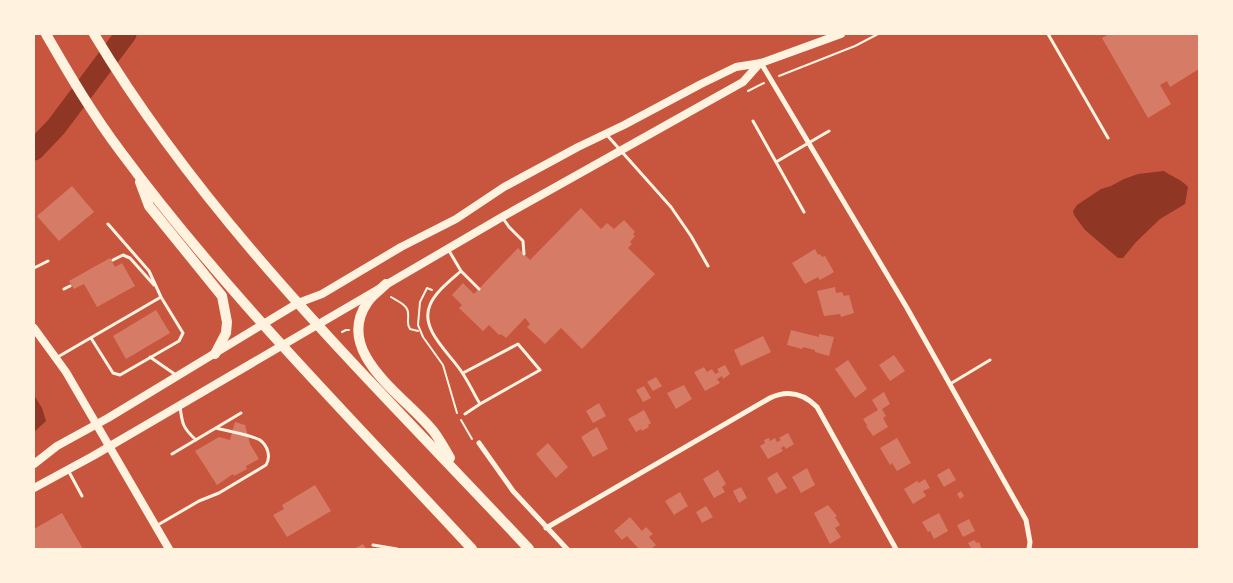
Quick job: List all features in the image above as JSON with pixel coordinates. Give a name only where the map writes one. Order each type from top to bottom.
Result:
[{"type":"highway","points":[[46,34],[76,87],[134,170],[194,245],[282,346],[472,549]]},
{"type":"highway","points":[[94,34],[175,154],[208,199],[298,303],[529,549]]},
{"type":"highway","points":[[134,170],[149,206],[222,296],[227,322],[226,333],[215,354]]},
{"type":"highway","points":[[386,284],[368,302],[362,313],[358,333],[361,350],[371,366],[434,432],[462,478]]},
{"type":"street","points":[[34,464],[57,446],[215,354],[298,303],[322,294],[401,247],[456,219],[504,187],[578,147],[736,67],[761,63],[841,34]]},
{"type":"street","points":[[761,63],[807,144],[844,201],[1026,520],[1030,542],[1028,549]]},
{"type":"street","points":[[34,488],[502,217],[743,82],[761,63]]},
{"type":"street","points":[[34,328],[56,358],[168,549]]},
{"type":"street","points":[[546,528],[770,398],[785,393],[804,396],[817,407],[896,549]]},
{"type":"street","points":[[479,443],[514,491],[567,549]]},
{"type":"lane","points":[[1048,34],[1108,138]]},
{"type":"lane","points":[[753,121],[804,212]]},
{"type":"lane","points":[[776,162],[829,131]]},
{"type":"lane","points":[[606,134],[671,207],[691,236],[708,266]]},
{"type":"lane","points":[[502,217],[523,241],[524,254]]},
{"type":"lane","points":[[91,338],[112,373],[120,375],[179,340],[183,333],[148,271],[108,224]]},
{"type":"lane","points":[[448,249],[461,271],[479,289]]},
{"type":"lane","points":[[113,260],[123,255],[130,258],[156,287]]},
{"type":"lane","points":[[34,268],[48,261]]},
{"type":"lane","points":[[461,271],[433,299],[428,310],[428,325],[463,373],[480,404]]},
{"type":"lane","points":[[64,289],[70,286]]},
{"type":"lane","points":[[56,358],[162,298]]},
{"type":"lane","points":[[463,373],[518,344],[540,370],[465,414]]},
{"type":"lane","points":[[150,357],[176,375]]},
{"type":"lane","points":[[950,384],[990,360]]},
{"type":"lane","points":[[180,405],[182,424],[186,431],[196,440]]},
{"type":"lane","points":[[172,454],[241,413]]},
{"type":"lane","points":[[155,526],[199,501],[219,493],[266,465],[269,460],[268,451],[260,441],[216,428]]},
{"type":"lane","points":[[67,470],[82,496]]},
{"type":"lane","points":[[373,545],[398,549]]},
{"type":"path","points":[[744,93],[770,80],[855,46],[878,34]]},
{"type":"path","points":[[438,293],[427,288],[422,296],[418,315],[419,331],[443,365],[452,399],[461,420],[474,441],[479,443]]},
{"type":"path","points":[[391,297],[406,308],[410,329],[419,331]]},
{"type":"path","points":[[342,332],[352,330]]},
{"type":"shaded area","points":[[116,34],[137,34],[122,51],[118,51],[112,42]]},
{"type":"shaded area","points":[[98,62],[104,70],[90,89],[84,80]]},
{"type":"shaded area","points":[[1164,171],[1188,187],[1185,204],[1160,219],[1136,242],[1123,258],[1118,258],[1085,230],[1074,215],[1073,211],[1077,205],[1101,189],[1138,174]]},
{"type":"shaded area","points":[[34,395],[42,408],[46,421],[34,432]]},
{"type":"building","points":[[1109,34],[1199,34],[1199,69],[1170,87],[1167,81],[1160,85],[1171,104],[1148,118],[1102,38]]},
{"type":"building","points":[[72,186],[94,212],[59,241],[37,216]]},
{"type":"building","points":[[581,208],[601,229],[607,223],[614,229],[624,220],[635,232],[633,234],[635,236],[630,242],[632,244],[628,248],[655,274],[582,349],[561,328],[545,344],[527,327],[530,324],[525,318],[506,338],[501,334],[499,335],[489,325],[483,331],[459,308],[462,305],[452,295],[463,283],[474,294],[518,248],[530,260]]},
{"type":"building","points":[[815,249],[818,255],[825,256],[834,272],[820,280],[818,277],[805,284],[792,263]]},
{"type":"building","points":[[110,258],[115,267],[122,263],[135,286],[97,307],[84,284],[74,289],[69,281]]},
{"type":"building","points":[[835,287],[836,293],[842,292],[844,296],[849,295],[854,313],[841,317],[840,314],[824,316],[817,291]]},
{"type":"building","points":[[156,310],[170,333],[126,359],[113,336]]},
{"type":"building","points":[[791,330],[819,337],[819,334],[834,337],[829,356],[815,352],[815,350],[787,345]]},
{"type":"building","points":[[763,336],[771,352],[741,366],[734,350]]},
{"type":"building","points":[[894,355],[905,371],[890,381],[879,365]]},
{"type":"building","points":[[848,360],[867,389],[855,398],[835,369]]},
{"type":"building","points":[[725,365],[730,374],[723,379],[722,376],[717,379],[720,383],[705,391],[694,372],[704,367],[707,372],[712,369],[715,374],[719,372],[717,369]]},
{"type":"building","points":[[656,377],[662,386],[653,391],[647,382]]},
{"type":"building","points":[[684,385],[692,399],[676,409],[667,393]]},
{"type":"building","points":[[644,386],[651,398],[643,402],[636,390]]},
{"type":"building","points":[[884,392],[890,404],[882,409],[886,416],[883,418],[888,427],[873,436],[863,419],[878,410],[872,400]]},
{"type":"building","points":[[599,403],[606,416],[593,423],[586,411]]},
{"type":"building","points":[[644,410],[651,423],[648,425],[649,427],[636,432],[628,419]]},
{"type":"building","points":[[235,422],[245,425],[250,444],[259,459],[246,466],[247,469],[234,476],[233,474],[217,485],[195,451],[219,437],[230,440]]},
{"type":"building","points":[[597,427],[608,449],[593,457],[581,437]]},
{"type":"building","points":[[788,433],[794,444],[786,449],[784,446],[781,448],[783,451],[768,459],[760,446],[765,443],[764,440],[769,438],[770,441],[775,438],[777,442],[781,440],[779,438]]},
{"type":"building","points":[[897,438],[911,463],[897,471],[892,463],[890,465],[880,448]]},
{"type":"building","points":[[548,443],[568,467],[556,478],[536,454]]},
{"type":"building","points":[[807,468],[815,485],[801,493],[792,477]]},
{"type":"building","points":[[949,468],[956,480],[944,487],[937,475]]},
{"type":"building","points":[[718,470],[726,484],[722,487],[725,492],[714,498],[703,479]]},
{"type":"building","points":[[777,472],[787,488],[776,494],[767,478]]},
{"type":"building","points":[[925,479],[930,488],[923,491],[926,496],[913,504],[904,489],[917,481],[919,483]]},
{"type":"building","points":[[315,485],[331,511],[287,537],[273,515],[284,509],[282,505]]},
{"type":"building","points":[[741,487],[747,498],[739,503],[733,491]]},
{"type":"building","points":[[961,491],[964,496],[960,499],[957,494]]},
{"type":"building","points":[[680,492],[688,506],[674,515],[665,501]]},
{"type":"building","points":[[828,505],[837,516],[835,517],[840,525],[835,528],[841,537],[830,544],[814,513]]},
{"type":"building","points":[[706,506],[713,517],[702,523],[696,512]]},
{"type":"building","points":[[62,513],[83,549],[34,549],[34,529]]},
{"type":"building","points":[[939,513],[948,531],[934,539],[922,522]]},
{"type":"building","points":[[630,517],[642,531],[646,527],[653,534],[649,537],[656,545],[651,549],[639,549],[627,536],[622,540],[614,531]]},
{"type":"building","points":[[969,519],[975,531],[963,537],[957,525]]},
{"type":"building","points":[[974,540],[977,543],[979,542],[982,549],[968,549],[971,548],[968,543]]},
{"type":"building","points":[[363,544],[366,549],[354,549]]},
{"type":"waterway","points":[[34,150],[56,127],[126,34]]}]
